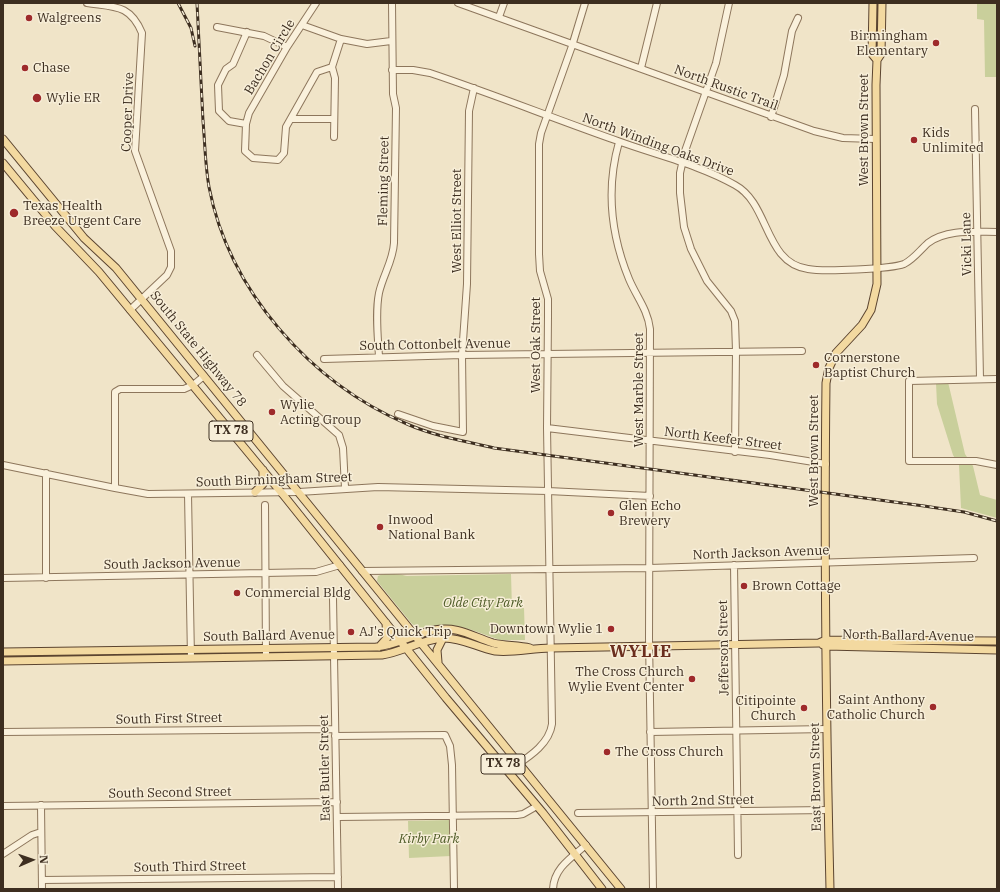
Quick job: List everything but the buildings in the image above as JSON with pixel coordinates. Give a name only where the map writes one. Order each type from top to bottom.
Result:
[{"type":"main road","name":"West Brown Street","points":[[873,3],[872,54],[877,60]]},
{"type":"main road","name":"West Brown Street","points":[[826,643],[826,383],[829,368],[836,353],[862,325],[871,310],[877,284],[875,139],[877,60],[881,54],[882,3]]},
{"type":"main road","name":"South State Highway 78","points":[[3,139],[84,238],[116,268],[415,636]]},
{"type":"main road","name":"South State Highway 78","points":[[3,163],[55,226],[99,272],[193,385],[401,642]]},
{"type":"main road","points":[[55,226],[67,218]]},
{"type":"main road","points":[[255,492],[263,484],[263,470]]},
{"type":"main road","points":[[379,646],[387,638],[386,623]]},
{"type":"main road","name":"South Ballard Avenue","points":[[3,652],[379,646],[401,642],[433,630],[453,629],[467,632],[494,643],[530,648],[551,648]]},
{"type":"main road","name":"TX 78","points":[[415,636],[438,662],[518,764],[621,889]]},
{"type":"main road","points":[[438,662],[437,650],[443,638]]},
{"type":"main road","name":"South Ballard Avenue","points":[[3,661],[382,655],[443,638],[460,640],[484,648],[502,651],[520,651],[530,648]]},
{"type":"main road","name":"North Ballard Avenue","points":[[551,648],[997,640]]},
{"type":"main road","name":"TX 78","points":[[401,642],[537,806],[602,889]]},
{"type":"main road","name":"North Ballard Avenue","points":[[826,643],[997,650]]},
{"type":"main road","name":"East Brown Street","points":[[826,643],[830,889]]},
{"type":"main road","points":[[69,651],[69,660]]},
{"type":"street","name":"Cooper Drive","points":[[87,3],[127,11],[138,23],[142,33],[135,151],[171,251],[171,267],[161,282],[130,310]]},
{"type":"street","name":"Bachon Circle","points":[[316,3],[249,113],[246,124],[245,151],[253,158],[278,160],[284,154],[286,127],[317,72],[332,67]]},
{"type":"street","name":"Fleming Street","points":[[378,357],[378,300],[384,279],[392,260],[394,243],[396,108],[393,94],[392,70],[392,3]]},
{"type":"street","name":"North Rustic Trail","points":[[458,3],[499,17],[572,46],[641,68],[706,94],[771,117],[814,131],[843,138],[875,139]]},
{"type":"street","points":[[499,17],[504,3]]},
{"type":"street","name":"West Oak Street","points":[[508,771],[544,742],[551,730],[547,428],[548,299],[540,271],[539,254],[540,144],[541,133],[572,46],[585,3]]},
{"type":"street","points":[[641,68],[657,3]]},
{"type":"street","points":[[729,3],[724,34],[706,94],[682,163],[680,193],[684,227],[698,265],[707,281],[734,316],[736,351],[735,452]]},
{"type":"street","points":[[771,117],[784,75],[792,31],[798,18]]},
{"type":"street","points":[[302,25],[341,39],[367,44],[391,41]]},
{"type":"street","points":[[216,27],[264,36],[288,47]]},
{"type":"street","points":[[246,124],[229,121],[219,111],[218,84],[226,69],[233,64],[247,32]]},
{"type":"street","points":[[334,137],[335,78],[332,67],[341,39]]},
{"type":"street","name":"North Winding Oaks Drive","points":[[392,70],[413,70],[430,73],[618,142],[682,163],[735,184],[745,191],[754,202],[778,251],[795,265],[806,269],[824,271],[894,266],[906,263],[927,244],[946,234],[997,232]]},
{"type":"street","name":"West Elliot Street","points":[[398,414],[433,426],[462,432],[462,355],[467,284],[469,111],[474,88]]},
{"type":"street","name":"Vicki Lane","points":[[975,109],[980,379]]},
{"type":"street","points":[[291,119],[334,119]]},
{"type":"street","name":"West Marble Street","points":[[618,142],[614,159],[612,191],[614,227],[617,244],[628,277],[649,320],[649,647],[652,889]]},
{"type":"street","name":"South Cottonbelt Avenue","points":[[324,359],[462,355],[802,351]]},
{"type":"street","points":[[258,355],[283,386],[339,435],[343,448],[346,488]]},
{"type":"street","points":[[115,488],[115,392],[120,389],[184,389],[193,385],[204,376]]},
{"type":"street","points":[[997,379],[909,381],[909,461],[976,461],[997,464]]},
{"type":"street","name":"North Keefer Street","points":[[547,428],[650,440],[826,464]]},
{"type":"street","name":"South Birmingham Street","points":[[3,465],[148,494],[299,492],[378,487],[548,491],[650,496]]},
{"type":"street","points":[[46,473],[46,578]]},
{"type":"street","points":[[188,494],[192,658]]},
{"type":"street","points":[[265,505],[266,656]]},
{"type":"street","name":"North Jackson Avenue","points":[[550,569],[649,568],[825,561],[974,558]]},
{"type":"street","name":"South Jackson Avenue","points":[[3,578],[316,572],[340,565]]},
{"type":"street","name":"Jefferson Street","points":[[734,565],[738,855]]},
{"type":"street","points":[[362,571],[550,569]]},
{"type":"street","name":"East Butler Street","points":[[333,598],[338,817],[338,889]]},
{"type":"street","name":"South First Street","points":[[3,732],[335,729]]},
{"type":"street","points":[[650,732],[827,729]]},
{"type":"street","points":[[336,736],[445,735],[450,746],[454,816],[454,889]]},
{"type":"street","name":"South Second Street","points":[[3,806],[337,802]]},
{"type":"street","points":[[41,806],[42,889]]},
{"type":"street","points":[[338,817],[523,814],[537,806]]},
{"type":"street","name":"North 2nd Street","points":[[578,813],[828,810]]},
{"type":"street","points":[[3,854],[32,835],[41,832]]},
{"type":"street","points":[[553,889],[553,881],[558,870],[586,845]]},
{"type":"street","name":"South Third Street","points":[[42,880],[338,877]]},
{"type":"green space","points":[[977,3],[997,3],[997,77],[985,77],[984,20],[977,19]]},
{"type":"green space","points":[[948,382],[965,454],[973,466],[980,495],[997,500],[997,518],[961,508],[959,465],[953,455],[937,404],[936,383]]},
{"type":"green space","name":"Olde City Park","points":[[388,574],[407,576],[511,574],[512,609],[524,608],[525,640],[500,640],[452,625],[419,628],[412,624],[377,581],[378,576]]},
{"type":"green space","name":"Kirby Park","points":[[450,820],[451,856],[409,858],[408,821]]},
{"type":"railway","points":[[178,3],[191,28],[195,46]]},
{"type":"railway","points":[[197,3],[206,162],[209,187],[219,225],[235,262],[255,297],[280,329],[307,358],[338,384],[372,406],[407,424],[428,432],[494,448],[924,506],[964,512],[997,521]]},
{"type":"place","name":"Walgreens","points":[[29,18]]},
{"type":"place","name":"Birmingham Elementary","points":[[936,43]]},
{"type":"place","name":"Chase","points":[[25,68]]},
{"type":"place","name":"Wylie ER","points":[[37,98]]},
{"type":"place","name":"Kids Unlimited","points":[[914,140]]},
{"type":"place","name":"Texas Health Breeze Urgent Care","points":[[14,213]]},
{"type":"place","name":"Cornerstone Baptist Church","points":[[816,365]]},
{"type":"place","name":"Wylie Acting Group","points":[[272,412]]},
{"type":"place","name":"Glen Echo Brewery","points":[[611,513]]},
{"type":"place","name":"Inwood National Bank","points":[[380,527]]},
{"type":"place","name":"Brown Cottage","points":[[744,586]]},
{"type":"place","name":"Commercial Bldg","points":[[237,593]]},
{"type":"place","name":"Downtown Wylie 1","points":[[611,629]]},
{"type":"place","name":"AJ's Quick Trip","points":[[351,632]]},
{"type":"place","name":"The Cross Church Wylie Event Center","points":[[692,679]]},
{"type":"place","name":"Saint Anthony Catholic Church","points":[[933,707]]},
{"type":"place","name":"Citipointe Church","points":[[804,708]]},
{"type":"place","name":"The Cross Church","points":[[607,752]]},
{"type":"district","name":"WYLIE","points":[[641,652]]}]
